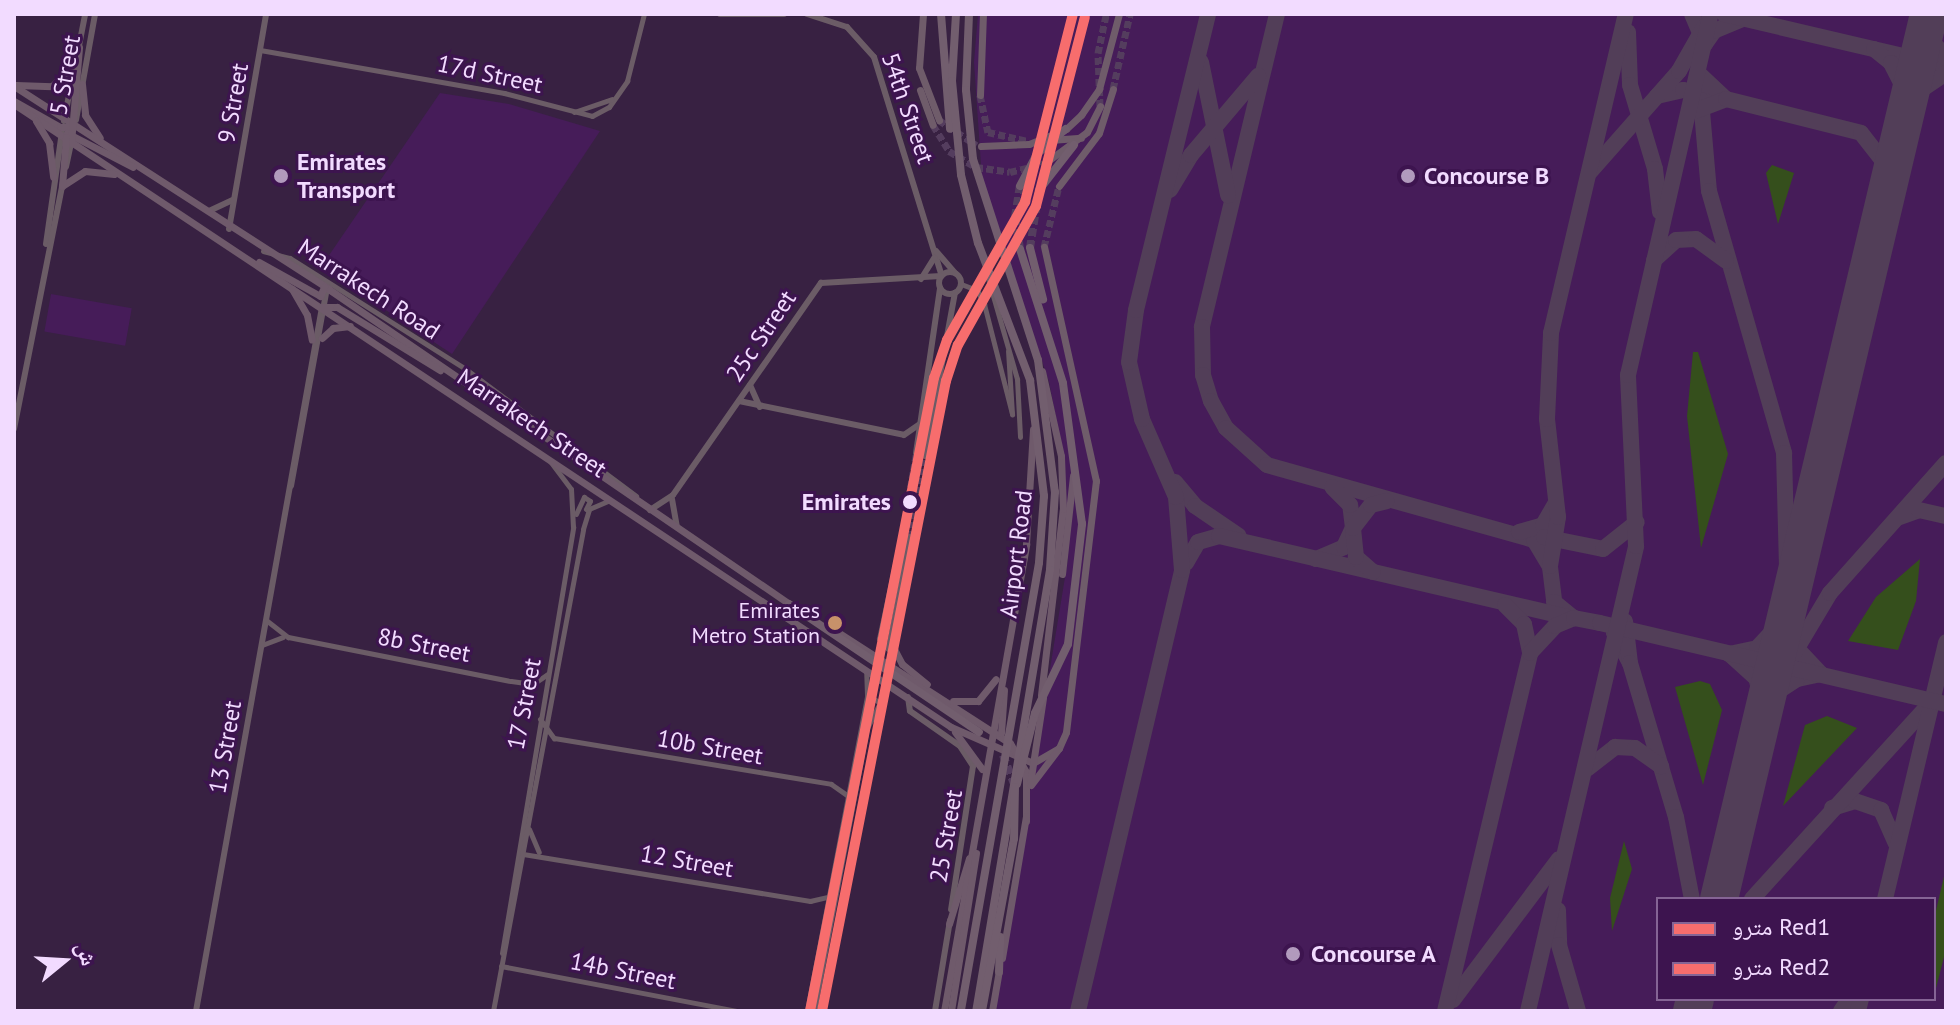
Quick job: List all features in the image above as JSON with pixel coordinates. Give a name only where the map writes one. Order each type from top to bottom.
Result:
[{"type":"highway","points":[[941,14],[944,84],[958,157]]},
{"type":"highway","name":"Airport Road","points":[[956,14],[958,157],[984,259],[1037,413],[1044,471],[1041,547],[961,1011]]},
{"type":"highway","name":"Airport Road","points":[[969,14],[966,90],[976,175],[1038,360],[1052,434],[1054,531],[996,877],[979,1011]]},
{"type":"highway","points":[[1020,186],[1047,141],[1066,129]]},
{"type":"highway","points":[[1039,190],[1077,142]]},
{"type":"highway","points":[[1009,803],[1035,713],[1068,644],[1082,524],[1058,362],[1030,248]]},
{"type":"highway","points":[[1020,249],[1058,362]]},
{"type":"highway","points":[[789,604],[979,732]]},
{"type":"highway","points":[[999,972],[1015,787]]},
{"type":"highway","points":[[979,1011],[1010,861]]},
{"type":"main road","points":[[923,14],[920,29],[923,85],[936,122]]},
{"type":"main road","points":[[980,95],[983,14]]},
{"type":"main road","points":[[981,146],[1014,147],[1066,129],[1099,89],[1117,24],[1116,14]]},
{"type":"main road","points":[[62,186],[79,47]]},
{"type":"main road","points":[[14,85],[52,86],[76,63]]},
{"type":"main road","points":[[82,84],[87,120],[106,146]]},
{"type":"main road","name":"Marrakech Street","points":[[14,85],[125,178],[325,307],[951,727],[993,750],[1033,763]]},
{"type":"main road","points":[[1059,186],[1107,116],[1113,89]]},
{"type":"main road","points":[[14,103],[139,168]]},
{"type":"main road","name":"Marrakech Street","points":[[14,103],[32,116],[106,146],[263,251],[325,287],[645,509],[789,604],[883,660]]},
{"type":"main road","points":[[1045,163],[1077,142],[1095,120],[1100,106]]},
{"type":"main road","points":[[32,116],[49,143],[53,177]]},
{"type":"main road","points":[[1095,120],[1107,116]]},
{"type":"main road","points":[[1047,141],[1077,142]]},
{"type":"main road","points":[[62,186],[92,170],[125,178]]},
{"type":"main road","points":[[1029,786],[1059,748],[1067,728],[1095,473],[1044,247]]},
{"type":"main road","points":[[256,262],[320,296],[325,287]]},
{"type":"main road","points":[[289,284],[307,315],[312,340]]},
{"type":"main road","points":[[325,307],[443,370]]},
{"type":"main road","points":[[322,338],[337,326],[352,326]]},
{"type":"main road","points":[[1038,360],[1061,456],[1059,580]]},
{"type":"main road","points":[[1002,736],[1037,413]]},
{"type":"main road","points":[[993,750],[1013,750],[1034,734],[1071,522],[1071,435]]},
{"type":"main road","points":[[951,1011],[984,781],[993,750],[992,728],[1016,597]]},
{"type":"main road","points":[[893,647],[902,664],[932,687]]},
{"type":"main road","points":[[883,660],[958,703],[978,701],[993,687],[1005,654]]},
{"type":"main road","points":[[883,660],[1002,736],[1020,761],[1026,821]]},
{"type":"main road","points":[[992,1011],[1026,821],[1044,676]]},
{"type":"main road","points":[[951,727],[979,756],[984,781]]},
{"type":"main road","points":[[1033,763],[1059,748]]},
{"type":"main road","points":[[944,1011],[976,839]]},
{"type":"main road","points":[[949,924],[973,853]]},
{"type":"street","name":"5 Street","points":[[67,131],[85,14]]},
{"type":"street","name":"5 Street","points":[[67,131],[82,84],[95,14]]},
{"type":"street","name":"9 Street","points":[[229,229],[266,14]]},
{"type":"street","name":"17d Street","points":[[260,50],[504,93],[569,112],[598,115],[620,91],[637,58],[644,14]]},
{"type":"street","points":[[720,14],[784,14]]},
{"type":"street","name":"54th Street","points":[[807,14],[847,27],[874,57],[941,276]]},
{"type":"street","points":[[45,255],[53,177],[67,131]]},
{"type":"street","points":[[14,429],[45,255],[62,186]]},
{"type":"street","points":[[202,211],[224,209],[235,197]]},
{"type":"street","points":[[922,280],[932,268],[934,250]]},
{"type":"street","name":"54th Street","points":[[934,250],[956,273],[961,284]]},
{"type":"street","name":"Marrakech Road","points":[[263,251],[290,258],[467,370],[500,401],[621,481],[645,509]]},
{"type":"street","points":[[984,259],[1019,394],[1020,437]]},
{"type":"street","name":"25c Street","points":[[645,509],[673,495],[821,283],[922,280],[956,273]]},
{"type":"street","points":[[916,453],[941,276]]},
{"type":"street","name":"25c Street","points":[[922,280],[955,293]]},
{"type":"street","points":[[925,456],[955,293],[961,284],[977,290],[984,304],[1012,414],[1008,351]]},
{"type":"street","name":"13 Street","points":[[196,1011],[290,489],[322,338],[325,287]]},
{"type":"street","name":"13 Street","points":[[290,489],[312,340],[325,307]]},
{"type":"street","points":[[750,385],[760,407]]},
{"type":"street","points":[[739,401],[904,435],[920,424]]},
{"type":"street","name":"17 Street","points":[[501,966],[515,859],[573,527],[571,489],[547,457]]},
{"type":"street","points":[[673,495],[670,511],[681,532]]},
{"type":"street","points":[[573,527],[579,500],[586,497],[583,529]]},
{"type":"street","name":"17 Street","points":[[493,1011],[583,529],[589,509],[611,499]]},
{"type":"street","points":[[901,541],[880,639],[886,649],[893,647],[910,537]]},
{"type":"street","name":"8b Street","points":[[266,620],[288,637],[526,684],[549,673]]},
{"type":"street","name":"8b Street","points":[[262,645],[288,637]]},
{"type":"street","points":[[814,1011],[862,738],[867,695],[865,667]]},
{"type":"street","points":[[807,1011],[847,795],[862,738],[880,703],[867,695]]},
{"type":"street","name":"25 Street","points":[[908,697],[910,711],[960,746],[974,774],[935,1011]]},
{"type":"street","points":[[540,714],[546,733]]},
{"type":"street","name":"10b Street","points":[[546,733],[563,739],[831,784],[847,795]]},
{"type":"street","name":"10b Street","points":[[543,746],[563,739]]},
{"type":"street","points":[[529,822],[539,853]]},
{"type":"street","name":"12 Street","points":[[515,859],[523,854],[539,853],[810,901],[828,896]]},
{"type":"street","name":"14b Street","points":[[501,966],[738,1011]]},
{"type":"shaded area","points":[[978,14],[1946,14],[1946,1011],[994,1011],[1068,559],[1063,557],[1060,438],[1049,382],[982,180],[974,62]]},
{"type":"shaded area","name":"Emirates Transport","points":[[440,93],[509,104],[600,131],[452,354],[321,267]]},
{"type":"shaded area","points":[[51,294],[132,308],[125,346],[44,331]]},
{"type":"green space","points":[[1772,165],[1794,173],[1778,224],[1766,173]]},
{"type":"green space","points":[[1693,352],[1698,352],[1728,454],[1701,548],[1687,416]]},
{"type":"green space","points":[[1920,559],[1916,601],[1898,650],[1848,641],[1876,597]]},
{"type":"green space","points":[[1700,681],[1710,684],[1722,710],[1703,785],[1675,687]]},
{"type":"green space","points":[[1827,716],[1857,728],[1783,806],[1805,725]]},
{"type":"green space","points":[[1624,841],[1632,869],[1612,931],[1610,898]]},
{"type":"green space","points":[[1946,868],[1946,949],[1936,988],[1936,910]]},
{"type":"taxiway","points":[[1078,1011],[1182,570],[1176,497],[1142,419],[1129,362],[1136,310],[1208,14]]},
{"type":"taxiway","points":[[1277,14],[1202,327],[1203,375],[1211,401],[1226,428],[1267,465],[1534,540],[1550,567],[1554,602],[1574,618]]},
{"type":"taxiway","points":[[1550,566],[1558,517],[1547,419],[1551,333],[1626,14]]},
{"type":"taxiway","points":[[1692,14],[1705,44],[1714,31],[1742,19]]},
{"type":"taxiway","points":[[1528,1011],[1636,546],[1628,375],[1711,14]]},
{"type":"taxiway","points":[[1724,14],[1946,66]]},
{"type":"taxiway","points":[[1925,14],[1933,42],[1946,58]]},
{"type":"taxiway","points":[[1590,172],[1679,71],[1704,27]]},
{"type":"taxiway","points":[[1628,32],[1630,85],[1655,169],[1660,212]]},
{"type":"taxiway","points":[[1874,49],[1891,63],[1909,98],[1946,73]]},
{"type":"taxiway","points":[[1201,62],[1228,195]]},
{"type":"taxiway","points":[[1657,96],[1683,90],[1726,99],[1700,75]]},
{"type":"taxiway","points":[[1170,190],[1191,155],[1258,76]]},
{"type":"taxiway","points":[[1695,111],[1726,99],[1861,133],[1883,161],[1885,200]]},
{"type":"taxiway","points":[[1701,100],[1709,191],[1784,453],[1789,640],[1821,674],[1797,679],[1771,696]]},
{"type":"taxiway","points":[[1654,260],[1676,240],[1696,239],[1726,261]]},
{"type":"taxiway","points":[[1793,655],[1830,593],[1946,463]]},
{"type":"taxiway","points":[[1175,482],[1195,506],[1239,536]]},
{"type":"taxiway","points":[[1316,559],[1344,547],[1353,528],[1350,505],[1332,487]]},
{"type":"taxiway","points":[[1373,572],[1356,557],[1353,528],[1371,505],[1387,501]]},
{"type":"taxiway","points":[[1519,532],[1543,525],[1555,504]]},
{"type":"taxiway","points":[[1900,517],[1919,510],[1946,516]]},
{"type":"taxiway","points":[[1544,537],[1603,549],[1637,522]]},
{"type":"taxiway","points":[[1186,563],[1198,542],[1219,536],[1568,617]]},
{"type":"taxiway","points":[[1505,605],[1524,624],[1530,653]]},
{"type":"taxiway","points":[[1764,709],[1756,678],[1729,654],[1757,648],[1786,617]]},
{"type":"taxiway","points":[[1445,1011],[1530,653],[1555,626],[1574,618],[1600,623],[1946,704]]},
{"type":"taxiway","points":[[1614,633],[1630,663],[1625,621]]},
{"type":"taxiway","points":[[1885,897],[1946,642]]},
{"type":"taxiway","points":[[1630,663],[1676,817],[1692,897]]},
{"type":"taxiway","points":[[1758,734],[1775,690]]},
{"type":"taxiway","points":[[1754,897],[1932,701]]},
{"type":"taxiway","points":[[1587,769],[1615,747],[1635,748],[1661,766]]},
{"type":"taxiway","points":[[1832,808],[1855,801],[1881,810],[1896,843]]},
{"type":"taxiway","points":[[1453,1000],[1559,859]]},
{"type":"taxiway","points":[[1558,910],[1559,945],[1578,1011]]},
{"type":"taxiway","points":[[1695,1011],[1698,1001]]},
{"type":"taxiway","points":[[1841,1011],[1848,1001]]},
{"type":"taxiway","points":[[1858,1011],[1860,1001]]},
{"type":"runway","points":[[1719,897],[1929,14]]},
{"type":"runway","points":[[1692,1011],[1694,1001]]},
{"type":"tunnel","points":[[1100,106],[1098,53],[1106,14]]},
{"type":"tunnel","points":[[1113,89],[1130,14]]},
{"type":"tunnel","points":[[980,95],[988,132],[1026,141]]},
{"type":"tunnel","points":[[939,120],[976,145]]},
{"type":"tunnel","points":[[933,125],[949,151],[976,167],[1010,172],[1045,163]]},
{"type":"tunnel","points":[[1020,186],[1015,217],[1020,249]]},
{"type":"tunnel","points":[[1044,247],[1059,186]]},
{"type":"tunnel","points":[[1030,248],[1039,190]]},
{"type":"tunnel","points":[[901,541],[916,453]]},
{"type":"tunnel","points":[[910,537],[925,456]]},
{"type":"tunnel","points":[[1003,755],[1014,783]]},
{"type":"metro line","name":"Red1","points":[[810,1011],[934,378],[947,340],[1025,202],[1073,14]]},
{"type":"metro line","name":"Red2","points":[[822,1011],[946,381],[958,345],[1036,206],[1085,17]]},
{"type":"place","name":"Emirates Transport","points":[[281,176]]},
{"type":"place","name":"Concourse B","points":[[1408,176]]},
{"type":"place","name":"Emirates","points":[[910,502]]},
{"type":"place","name":"Emirates Metro Station","points":[[835,623]]},
{"type":"place","name":"Concourse A","points":[[1293,954]]}]
